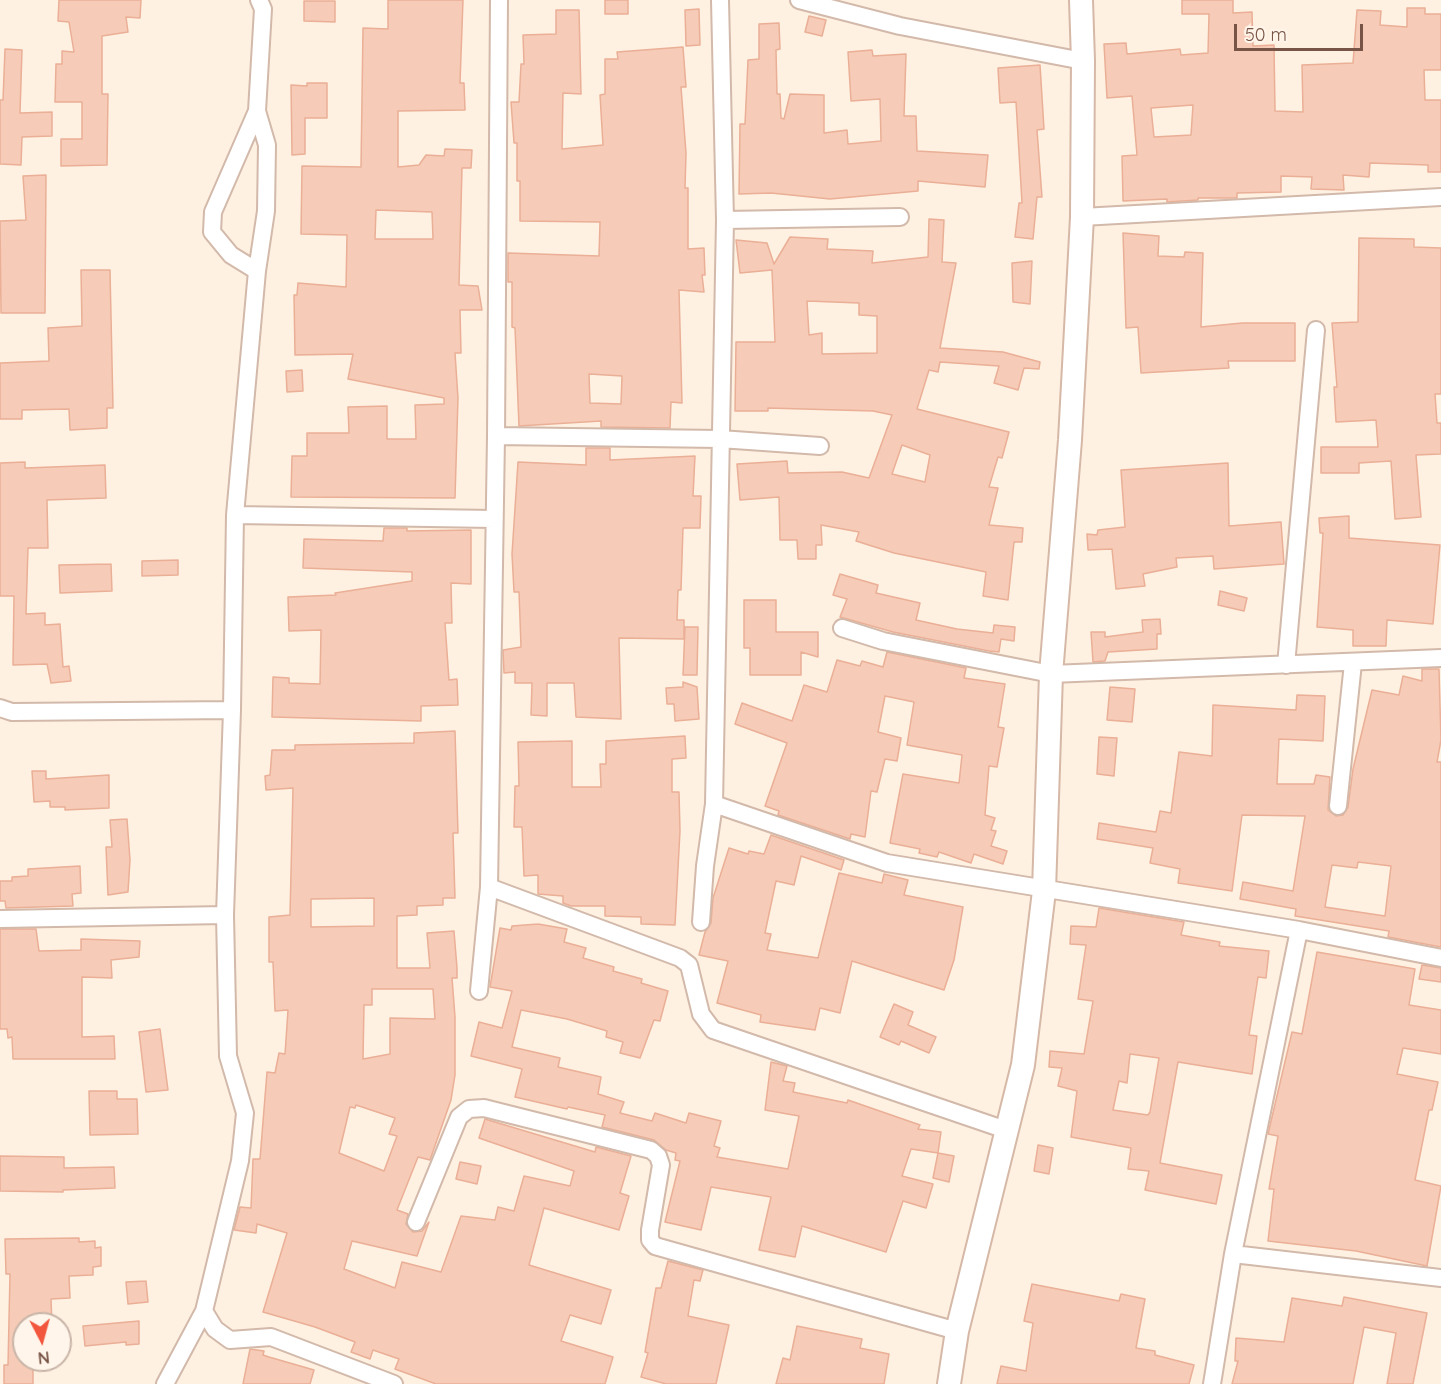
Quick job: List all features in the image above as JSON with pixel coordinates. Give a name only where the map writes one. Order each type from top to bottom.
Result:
[{"type":"main road","points":[[949,1384],[957,1331],[1023,1065],[1044,891],[1051,674],[1070,440],[1082,218],[1081,0]]},
{"type":"street","points":[[256,271],[231,255],[212,232],[213,212],[257,111],[263,9],[259,0]]},
{"type":"street","points":[[479,992],[489,888],[496,436],[499,0]]},
{"type":"street","points":[[701,922],[705,866],[714,804],[725,220],[720,0]]},
{"type":"street","points":[[799,0],[900,26],[1083,61]]},
{"type":"street","points":[[165,1384],[204,1311],[240,1161],[244,1113],[228,1056],[225,915],[232,710],[235,515],[256,271],[266,211],[267,144],[257,111]]},
{"type":"street","points":[[1082,218],[1441,197]]},
{"type":"street","points":[[725,220],[900,217]]},
{"type":"street","points":[[1286,666],[1316,330]]},
{"type":"street","points":[[496,436],[720,439],[820,446]]},
{"type":"street","points":[[235,515],[494,519]]},
{"type":"street","points":[[842,628],[883,640],[1051,674],[1441,658]]},
{"type":"street","points":[[1338,806],[1353,663]]},
{"type":"street","points":[[0,708],[12,712],[232,710]]},
{"type":"street","points":[[714,804],[887,863],[1044,891],[1299,930],[1441,958]]},
{"type":"street","points":[[489,888],[680,958],[689,965],[701,1014],[713,1030],[1006,1130]]},
{"type":"street","points":[[0,919],[225,915]]},
{"type":"street","points":[[1212,1384],[1233,1254],[1299,930]]},
{"type":"street","points":[[416,1222],[459,1117],[469,1109],[484,1108],[651,1150],[658,1156],[661,1165],[650,1230],[650,1240],[655,1246],[778,1278],[957,1331]]},
{"type":"street","points":[[1233,1254],[1441,1278]]},
{"type":"street","points":[[204,1311],[215,1329],[230,1340],[271,1337],[394,1384]]},
{"type":"building","points":[[59,0],[141,0],[140,18],[126,17],[128,32],[102,36],[102,94],[108,94],[107,165],[61,166],[61,139],[82,139],[82,102],[55,102],[56,64],[62,64],[62,51],[74,52],[69,22],[58,21]]},
{"type":"building","points":[[388,0],[463,0],[460,83],[464,83],[465,110],[398,111],[398,167],[419,165],[426,155],[444,156],[445,149],[472,150],[471,168],[462,168],[459,285],[478,286],[482,310],[460,310],[461,353],[455,353],[458,398],[455,498],[291,497],[292,456],[307,456],[307,433],[349,433],[348,407],[387,406],[387,439],[416,439],[415,405],[444,404],[444,398],[348,379],[353,354],[295,355],[294,295],[297,295],[298,283],[346,287],[347,235],[301,234],[302,166],[361,167],[363,28],[388,29]],"holes":[[[376,210],[432,212],[433,239],[375,239]]]},
{"type":"building","points":[[605,0],[628,0],[628,14],[605,14]]},
{"type":"building","points":[[1182,0],[1233,0],[1233,13],[1252,12],[1253,46],[1274,45],[1275,111],[1303,112],[1302,65],[1353,63],[1357,10],[1381,11],[1380,25],[1407,27],[1407,8],[1425,8],[1425,14],[1441,14],[1441,70],[1424,70],[1425,100],[1441,100],[1441,172],[1428,172],[1428,165],[1370,163],[1369,177],[1343,175],[1344,190],[1311,189],[1312,177],[1281,176],[1281,192],[1237,193],[1237,198],[1198,198],[1198,200],[1167,202],[1167,199],[1123,201],[1122,156],[1137,155],[1132,96],[1107,98],[1104,44],[1126,43],[1127,54],[1180,49],[1181,55],[1208,53],[1209,14],[1182,14]],"holes":[[[1193,105],[1191,135],[1154,137],[1151,108]]]},
{"type":"building","points":[[304,1],[335,1],[335,22],[304,21]]},
{"type":"building","points":[[699,9],[700,45],[686,46],[685,10]]},
{"type":"building","points":[[556,10],[579,10],[581,94],[563,93],[562,149],[603,145],[600,95],[605,94],[605,59],[618,59],[617,52],[683,47],[686,87],[681,87],[686,153],[685,188],[688,188],[688,249],[704,248],[705,275],[702,275],[704,292],[679,290],[682,403],[671,402],[670,428],[601,427],[601,421],[519,426],[515,328],[512,327],[512,282],[508,282],[508,253],[599,256],[600,222],[520,221],[520,181],[517,181],[517,143],[514,143],[511,102],[519,102],[521,64],[524,64],[523,35],[556,34]],"holes":[[[589,374],[622,376],[621,404],[590,403]]]},
{"type":"building","points":[[809,16],[826,20],[822,36],[805,32]]},
{"type":"building","points":[[779,23],[780,49],[776,50],[777,94],[780,94],[781,118],[784,119],[790,94],[824,95],[824,133],[847,130],[848,144],[881,141],[880,99],[851,101],[848,52],[872,50],[873,56],[906,54],[904,116],[916,116],[917,151],[988,155],[985,187],[918,181],[918,191],[830,199],[771,193],[739,194],[740,124],[745,124],[748,60],[759,59],[759,24]]},
{"type":"building","points":[[5,49],[22,50],[20,113],[52,112],[52,136],[22,137],[21,165],[0,164],[0,100],[3,100]]},
{"type":"building","points":[[1040,65],[1044,129],[1037,130],[1042,197],[1037,197],[1033,239],[1015,237],[1019,203],[1022,203],[1016,102],[1000,103],[998,68]]},
{"type":"building","points":[[307,83],[327,83],[327,118],[305,118],[305,154],[292,155],[291,85],[307,86]]},
{"type":"building","points":[[46,175],[45,313],[1,313],[0,221],[26,220],[23,176]]},
{"type":"building","points":[[929,219],[944,220],[942,262],[956,263],[940,348],[1003,352],[1040,362],[1039,369],[1024,368],[1018,390],[994,383],[999,366],[940,362],[938,372],[929,370],[917,409],[1009,432],[1002,458],[998,457],[989,487],[998,488],[989,525],[1023,528],[1022,542],[1014,542],[1008,600],[983,596],[986,572],[894,553],[856,541],[859,532],[821,525],[822,545],[816,545],[816,559],[798,559],[797,540],[780,540],[779,497],[740,500],[737,464],[787,461],[788,473],[842,472],[869,478],[892,415],[873,411],[768,408],[768,411],[735,411],[736,342],[775,342],[772,270],[740,273],[736,240],[767,243],[774,264],[790,237],[828,239],[827,249],[873,251],[872,263],[928,257]],"holes":[[[807,301],[859,303],[859,315],[877,316],[877,353],[822,354],[822,333],[809,335]],[[902,445],[930,455],[925,482],[892,474]]]},
{"type":"building","points":[[1123,233],[1159,236],[1158,256],[1184,257],[1185,252],[1203,253],[1201,327],[1242,323],[1295,323],[1295,361],[1228,361],[1229,368],[1141,373],[1138,327],[1126,328]]},
{"type":"building","points":[[1359,238],[1414,239],[1414,247],[1441,248],[1441,394],[1435,394],[1437,423],[1441,423],[1441,454],[1416,455],[1421,517],[1395,519],[1391,461],[1359,463],[1359,473],[1321,473],[1321,447],[1378,447],[1376,420],[1336,422],[1334,387],[1337,387],[1332,323],[1358,322]]},
{"type":"building","points":[[1032,261],[1030,304],[1013,302],[1012,263]]},
{"type":"building","points":[[81,270],[110,270],[113,408],[107,408],[107,428],[70,430],[69,409],[22,410],[22,419],[0,419],[0,363],[49,361],[48,328],[82,326]]},
{"type":"building","points":[[302,370],[303,391],[287,392],[286,371]]},
{"type":"building","points":[[586,448],[610,448],[610,460],[695,456],[693,496],[701,496],[700,528],[683,528],[681,590],[678,590],[677,620],[684,620],[684,639],[619,638],[621,719],[576,717],[574,683],[547,683],[547,716],[531,715],[532,683],[515,683],[515,672],[504,673],[503,650],[521,647],[519,592],[514,592],[512,554],[518,462],[586,465]]},
{"type":"building","points":[[25,462],[25,468],[105,465],[106,498],[47,500],[48,548],[28,548],[26,614],[45,613],[45,625],[60,624],[63,667],[69,666],[71,681],[51,683],[47,664],[13,665],[14,596],[0,596],[0,463]]},
{"type":"building","points":[[1228,463],[1229,526],[1281,522],[1284,564],[1214,569],[1213,556],[1176,558],[1177,567],[1143,574],[1145,586],[1116,589],[1112,549],[1088,550],[1087,534],[1097,535],[1098,530],[1125,527],[1121,470]]},
{"type":"building","points":[[1349,516],[1349,538],[1440,545],[1433,624],[1387,620],[1386,646],[1353,646],[1353,630],[1317,627],[1323,533],[1320,533],[1319,518]]},
{"type":"building","points":[[384,528],[407,528],[407,531],[471,530],[471,584],[451,583],[452,623],[445,623],[449,680],[457,679],[458,705],[421,706],[421,721],[272,717],[273,677],[289,678],[289,683],[320,684],[321,630],[289,631],[288,597],[336,595],[335,593],[412,581],[412,572],[303,568],[304,539],[383,541]]},
{"type":"building","points":[[178,560],[178,575],[142,576],[142,561]]},
{"type":"building","points":[[111,564],[112,591],[60,593],[59,565]]},
{"type":"building","points":[[840,574],[878,585],[876,593],[920,603],[916,620],[957,629],[993,633],[994,625],[1015,627],[1014,641],[1001,639],[999,652],[989,651],[893,632],[840,617],[847,599],[833,595]]},
{"type":"building","points":[[1220,591],[1247,598],[1244,611],[1218,605]]},
{"type":"building","points":[[744,600],[776,600],[776,632],[818,632],[818,657],[801,652],[801,675],[750,675],[750,648],[744,648]]},
{"type":"building","points":[[1160,619],[1161,634],[1157,634],[1157,649],[1108,652],[1105,661],[1093,662],[1091,632],[1105,632],[1105,637],[1143,632],[1142,620]]},
{"type":"building","points":[[685,627],[698,627],[697,675],[683,675]]},
{"type":"building","points":[[887,652],[966,668],[964,678],[1005,684],[998,727],[1004,728],[997,767],[989,766],[985,815],[995,818],[991,830],[996,831],[991,846],[1007,851],[1003,864],[974,854],[971,863],[939,852],[937,857],[919,853],[920,849],[890,843],[903,774],[959,783],[962,755],[907,745],[914,702],[885,696],[878,732],[901,738],[897,761],[885,759],[877,792],[871,791],[865,837],[851,834],[850,839],[778,815],[779,811],[765,806],[787,743],[735,724],[742,703],[792,721],[804,685],[827,692],[837,660],[860,666],[862,661],[883,667]]},
{"type":"building","points":[[1422,669],[1439,669],[1441,740],[1437,762],[1441,762],[1441,947],[1388,937],[1389,931],[1295,916],[1296,909],[1240,899],[1243,882],[1293,891],[1305,816],[1242,815],[1232,891],[1178,883],[1180,869],[1150,863],[1153,848],[1097,839],[1099,823],[1156,832],[1160,811],[1171,813],[1179,752],[1212,756],[1213,705],[1296,710],[1297,695],[1325,696],[1323,741],[1279,739],[1277,784],[1314,784],[1316,775],[1330,777],[1328,810],[1336,816],[1343,815],[1348,807],[1353,769],[1372,690],[1399,695],[1403,676],[1422,681]],"holes":[[[1358,862],[1391,866],[1385,916],[1325,907],[1332,865],[1357,868]]]},
{"type":"building","points":[[683,682],[697,687],[699,719],[675,721],[674,704],[667,704],[666,688],[683,687]]},
{"type":"building","points":[[1110,687],[1135,689],[1132,722],[1107,720]]},
{"type":"building","points":[[455,731],[458,833],[453,833],[455,898],[443,898],[443,905],[417,906],[417,915],[397,916],[397,968],[430,968],[427,933],[454,931],[457,968],[457,978],[452,978],[455,1075],[451,1100],[430,1160],[418,1157],[397,1210],[408,1214],[406,1224],[413,1232],[422,1231],[429,1222],[417,1256],[352,1241],[344,1269],[395,1288],[402,1262],[441,1272],[461,1216],[495,1220],[498,1207],[514,1211],[524,1176],[570,1186],[574,1171],[479,1138],[485,1119],[595,1152],[596,1147],[631,1156],[620,1193],[629,1196],[619,1230],[544,1208],[529,1265],[611,1290],[601,1324],[570,1315],[561,1341],[613,1357],[605,1384],[436,1384],[395,1369],[399,1359],[373,1350],[370,1359],[351,1352],[355,1342],[315,1327],[263,1312],[287,1233],[257,1224],[256,1233],[234,1230],[240,1207],[251,1208],[253,1159],[260,1159],[267,1072],[275,1073],[279,1053],[285,1054],[288,1010],[275,1011],[273,962],[269,962],[269,917],[290,915],[293,788],[266,790],[265,776],[270,775],[272,750],[295,750],[295,745],[414,743],[414,733]],"holes":[[[374,898],[374,926],[311,927],[311,899]],[[372,989],[433,989],[435,1019],[390,1018],[390,1054],[363,1059],[364,1005],[372,1005]],[[356,1105],[395,1118],[389,1134],[397,1136],[384,1171],[339,1153],[350,1107],[355,1108]]]},
{"type":"building","points":[[685,736],[686,758],[672,759],[672,792],[679,792],[680,831],[675,925],[641,924],[641,917],[605,916],[605,906],[571,906],[563,903],[563,896],[538,894],[538,875],[524,876],[522,827],[514,827],[515,786],[519,786],[518,742],[572,741],[572,787],[601,787],[600,764],[606,764],[606,741]]},
{"type":"building","points":[[1099,737],[1117,738],[1114,776],[1097,774]]},
{"type":"building","points":[[32,771],[46,771],[46,779],[109,775],[109,808],[65,810],[65,807],[50,807],[50,801],[34,802]]},
{"type":"building","points":[[127,819],[130,860],[128,892],[108,895],[106,847],[112,847],[110,820]]},
{"type":"building","points":[[771,835],[844,860],[841,870],[801,856],[794,885],[776,881],[765,933],[771,934],[767,950],[818,958],[839,873],[882,883],[884,874],[908,880],[904,895],[963,907],[954,960],[944,990],[852,961],[840,1013],[820,1008],[815,1030],[760,1022],[761,1015],[717,1003],[728,961],[699,955],[705,932],[711,923],[713,898],[729,848],[748,854],[749,851],[764,854]]},
{"type":"building","points":[[80,866],[81,893],[72,894],[73,906],[6,908],[5,901],[0,901],[0,881],[12,881],[12,877],[28,876],[28,869]]},
{"type":"building","points":[[1099,908],[1184,922],[1181,935],[1220,942],[1219,946],[1269,951],[1266,978],[1258,977],[1249,1035],[1257,1036],[1252,1074],[1178,1062],[1160,1163],[1222,1175],[1216,1204],[1145,1190],[1149,1171],[1128,1169],[1131,1148],[1071,1137],[1077,1091],[1058,1086],[1062,1068],[1049,1067],[1050,1051],[1084,1054],[1093,1001],[1078,999],[1086,945],[1070,944],[1071,926],[1096,927]],"holes":[[[1130,1054],[1159,1058],[1148,1115],[1113,1110],[1119,1081],[1127,1083]]]},
{"type":"building","points":[[538,924],[567,929],[564,942],[586,948],[583,958],[614,967],[613,971],[642,979],[641,983],[668,991],[660,1021],[654,1020],[640,1058],[620,1053],[623,1042],[606,1037],[607,1031],[567,1019],[521,1010],[512,1047],[560,1058],[558,1067],[601,1077],[598,1094],[624,1102],[620,1113],[652,1121],[655,1113],[686,1123],[689,1113],[721,1121],[714,1146],[720,1148],[717,1157],[788,1169],[799,1116],[765,1110],[771,1062],[787,1066],[783,1081],[795,1083],[793,1092],[847,1103],[848,1100],[920,1125],[918,1129],[941,1132],[938,1153],[911,1149],[902,1176],[933,1184],[926,1208],[903,1201],[886,1252],[802,1226],[795,1257],[759,1250],[771,1197],[711,1187],[701,1230],[665,1222],[680,1161],[675,1160],[676,1153],[666,1150],[654,1140],[602,1127],[605,1115],[515,1097],[522,1069],[471,1056],[479,1022],[502,1028],[512,991],[490,987],[500,928],[511,930],[512,926]]},
{"type":"building","points":[[0,929],[36,929],[39,951],[81,950],[81,939],[140,941],[139,957],[111,960],[112,978],[82,977],[82,1037],[114,1036],[115,1059],[13,1059],[12,1037],[8,1038],[7,1029],[0,1029]]},
{"type":"building","points":[[1317,952],[1415,969],[1409,1005],[1441,1010],[1441,1054],[1403,1048],[1397,1074],[1438,1082],[1432,1110],[1429,1110],[1415,1180],[1441,1186],[1427,1266],[1356,1251],[1268,1241],[1274,1189],[1269,1189],[1278,1136],[1268,1134],[1292,1032],[1302,1034]]},
{"type":"building","points":[[1422,965],[1441,968],[1441,982],[1419,979]]},
{"type":"building","points":[[894,1004],[913,1012],[908,1025],[936,1037],[929,1053],[901,1041],[899,1045],[880,1037]]},
{"type":"building","points":[[160,1029],[168,1090],[146,1092],[139,1032]]},
{"type":"building","points":[[89,1091],[117,1091],[117,1099],[137,1099],[138,1134],[90,1135]]},
{"type":"building","points":[[1038,1145],[1053,1148],[1049,1174],[1034,1171]]},
{"type":"building","points":[[938,1153],[954,1156],[949,1182],[933,1178]]},
{"type":"building","points":[[0,1156],[64,1157],[64,1168],[114,1167],[115,1188],[63,1190],[63,1192],[0,1191]]},
{"type":"building","points":[[460,1162],[481,1166],[477,1184],[456,1179]]},
{"type":"building","points":[[79,1238],[79,1242],[95,1241],[95,1248],[101,1247],[101,1266],[93,1267],[93,1275],[69,1276],[70,1298],[51,1299],[52,1312],[12,1312],[12,1372],[33,1372],[33,1384],[4,1384],[4,1365],[8,1365],[10,1274],[6,1274],[5,1239]]},
{"type":"building","points":[[668,1261],[703,1270],[700,1281],[694,1280],[688,1316],[729,1325],[716,1384],[666,1384],[641,1377],[648,1353],[645,1352],[656,1288],[661,1288]]},
{"type":"building","points":[[146,1281],[148,1302],[128,1304],[126,1282]]},
{"type":"building","points":[[1032,1284],[1119,1301],[1121,1294],[1145,1299],[1136,1348],[1155,1351],[1155,1355],[1194,1365],[1189,1384],[997,1384],[1001,1366],[1026,1371],[1033,1323],[1024,1321]]},
{"type":"building","points":[[1344,1297],[1427,1313],[1413,1384],[1387,1384],[1396,1333],[1364,1327],[1353,1384],[1232,1384],[1238,1361],[1235,1361],[1236,1338],[1284,1342],[1292,1298],[1342,1306]]},
{"type":"building","points":[[139,1321],[139,1344],[126,1345],[126,1342],[85,1346],[83,1326]]},
{"type":"building","points":[[797,1326],[862,1339],[860,1348],[889,1354],[884,1384],[776,1384],[783,1358],[790,1360]]},
{"type":"building","points":[[250,1349],[264,1351],[263,1355],[314,1370],[310,1384],[243,1384]]}]
